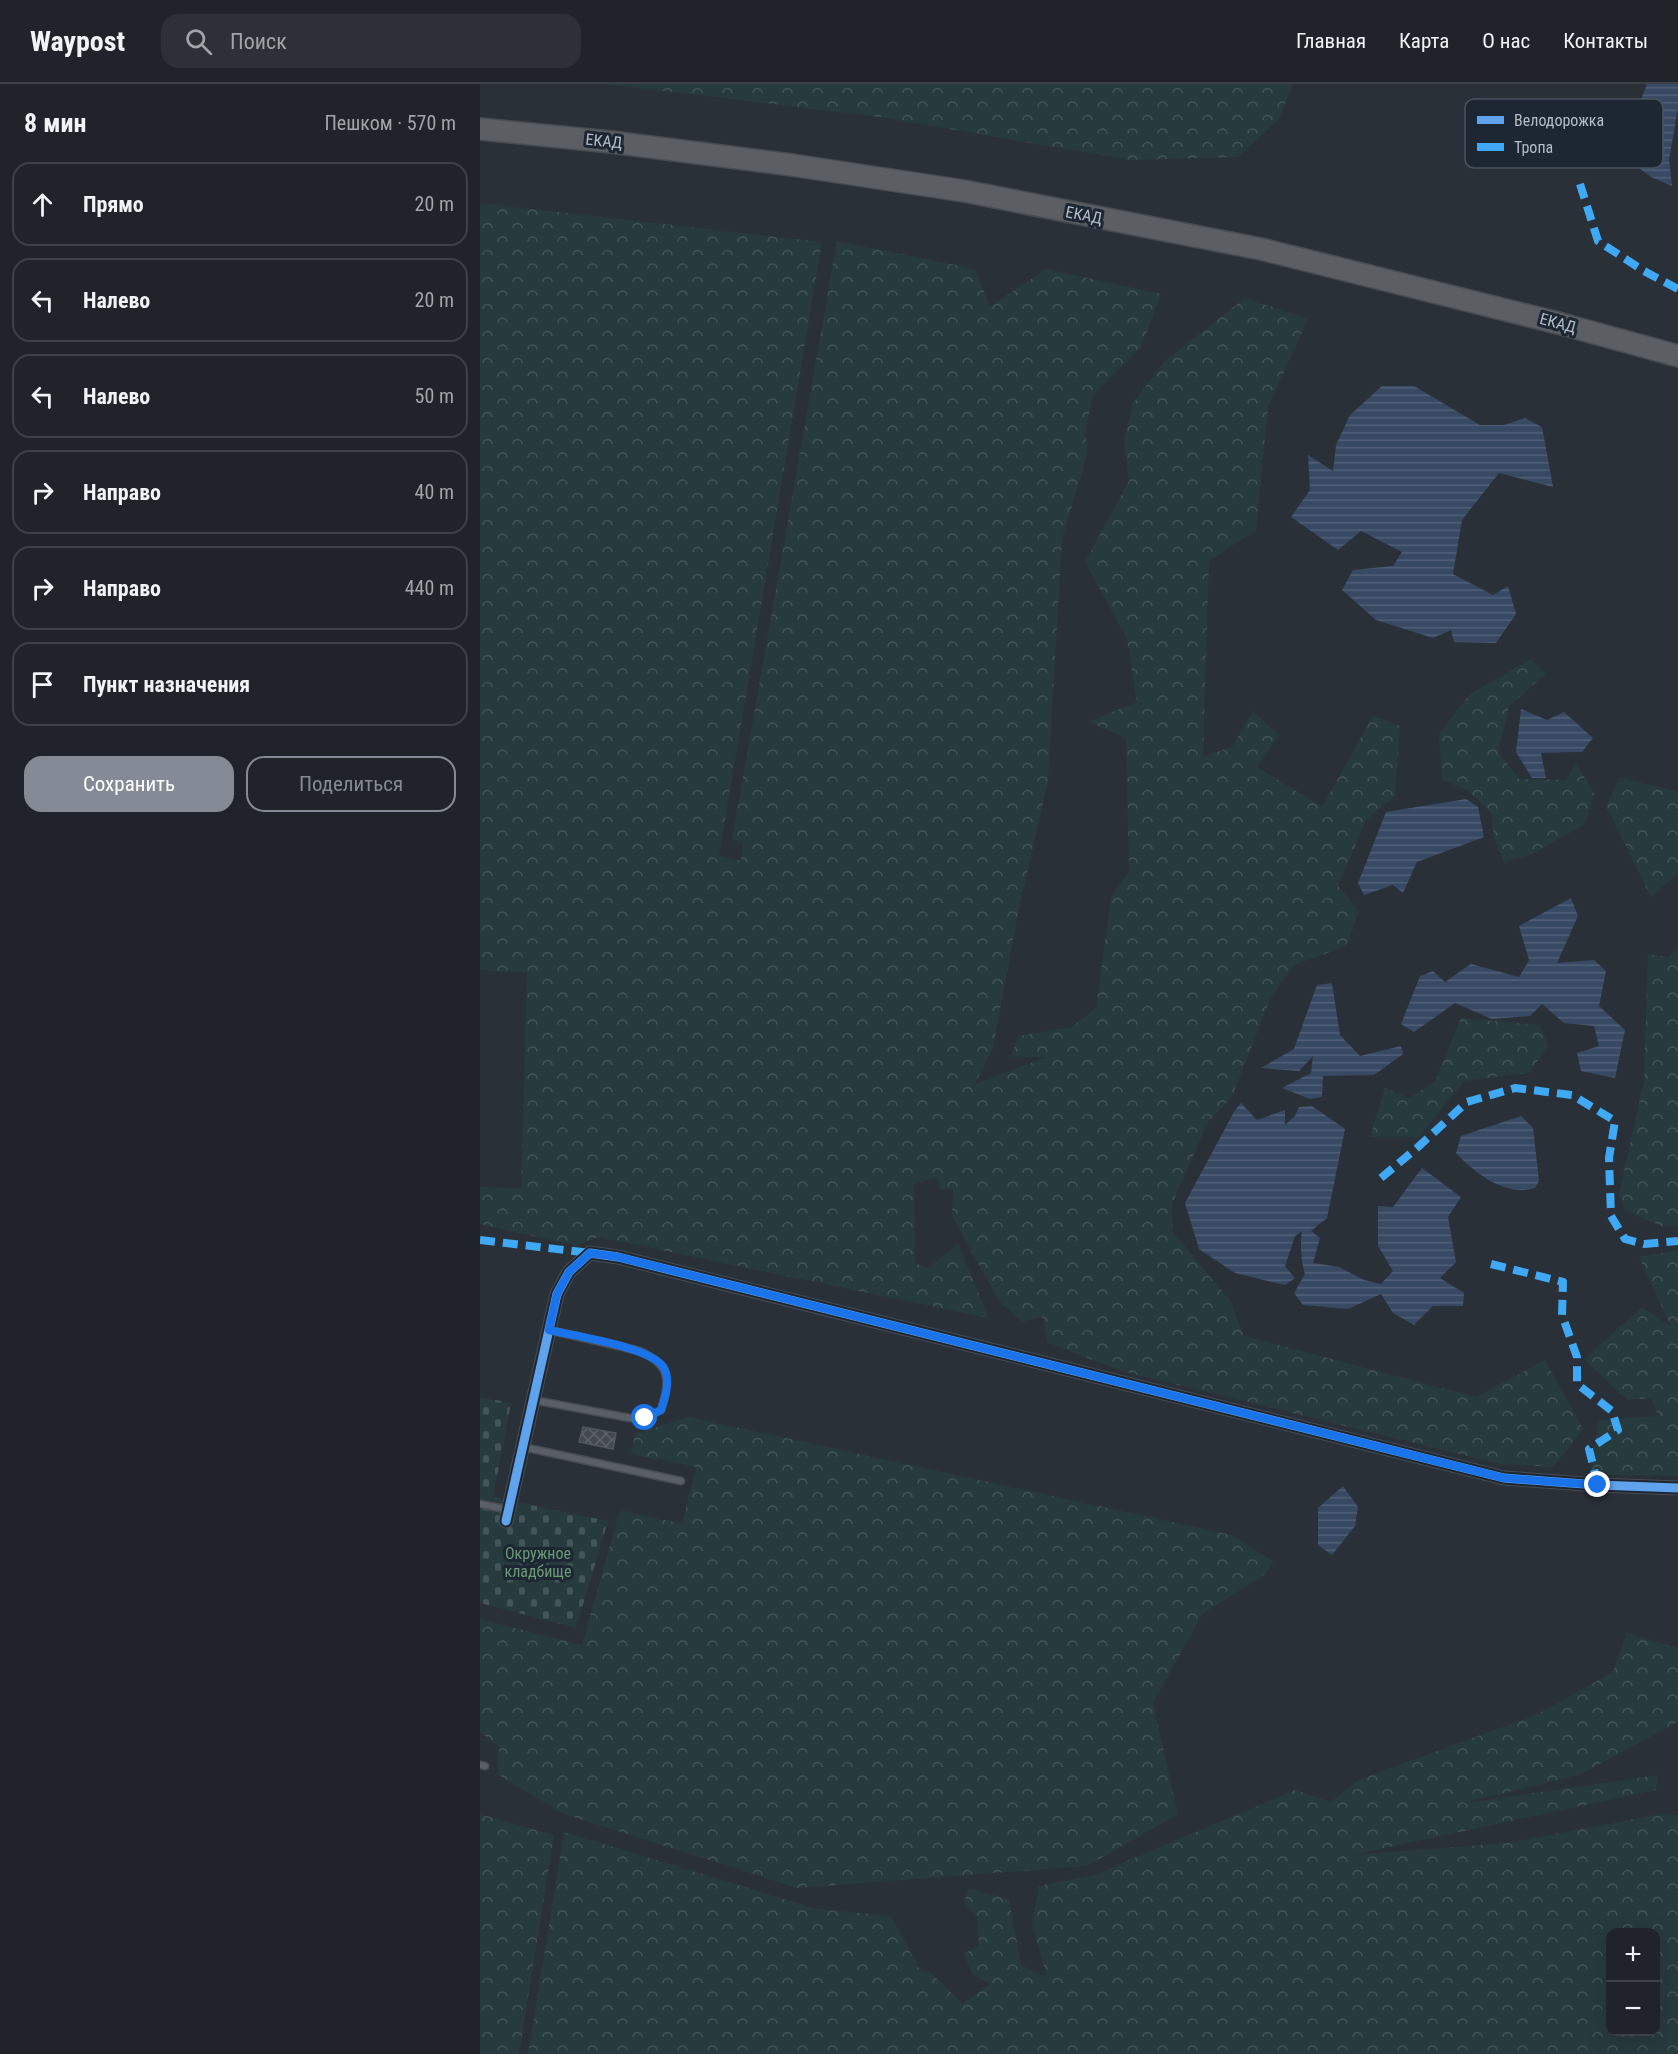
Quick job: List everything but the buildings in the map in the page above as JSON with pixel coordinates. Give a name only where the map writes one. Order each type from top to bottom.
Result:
[{"type":"highway","name":"ЕКАД","points":[[480,129],[781,163],[964,191],[1261,249],[1558,323],[1678,356]]},
{"type":"street","points":[[508,1516],[557,1294],[569,1272],[590,1253],[618,1257],[1504,1478],[1678,1488]]},
{"type":"lane","points":[[533,1400],[630,1418],[645,1418],[661,1410],[667,1391],[665,1370],[654,1358],[640,1351],[549,1330]]},
{"type":"lane","points":[[523,1447],[681,1480]]},
{"type":"lane","points":[[480,1504],[508,1516]]},
{"type":"green space","points":[[606,84],[1293,84],[1279,119],[1238,157],[1130,160],[880,117]]},
{"type":"green space","points":[[480,203],[822,242],[719,856],[741,861],[743,842],[732,840],[837,241],[975,269],[990,307],[1046,269],[1161,294],[1141,347],[1093,395],[1085,433],[1088,451],[1062,539],[1048,780],[1018,913],[993,1048],[975,1084],[1046,1057],[1010,1057],[1019,1036],[1072,1027],[1096,1008],[1111,898],[1129,871],[1126,738],[1088,722],[1137,702],[1127,639],[1085,562],[1129,481],[1124,440],[1133,403],[1164,362],[1245,298],[1308,319],[1268,407],[1256,530],[1209,561],[1203,757],[1232,747],[1253,711],[1279,735],[1257,767],[1322,807],[1373,716],[1400,726],[1395,796],[1366,820],[1338,886],[1359,911],[1346,946],[1294,965],[1271,997],[1232,1097],[1208,1122],[1172,1204],[1173,1232],[1230,1301],[1244,1336],[1476,1397],[1545,1360],[1583,1429],[1553,1467],[1499,1464],[1122,1371],[1048,1343],[1042,1316],[1023,1322],[999,1301],[952,1216],[953,1189],[940,1189],[938,1178],[914,1183],[915,1263],[928,1268],[958,1244],[989,1318],[598,1237],[576,1246],[480,1224],[480,1187],[521,1188],[527,973],[480,970]]},
{"type":"green space","points":[[1531,659],[1546,674],[1509,706],[1498,752],[1519,779],[1566,780],[1576,763],[1594,794],[1585,824],[1530,855],[1504,863],[1494,838],[1491,812],[1467,790],[1442,780],[1439,734],[1470,694]]},
{"type":"green space","points":[[1620,777],[1678,792],[1678,873],[1651,897],[1606,806]]},
{"type":"green space","points":[[1678,949],[1678,1225],[1664,1227],[1625,1211],[1619,1194],[1644,1081],[1648,954],[1668,957]]},
{"type":"green space","points":[[1461,1018],[1540,1025],[1548,1046],[1529,1073],[1464,1081],[1419,1137],[1370,1137],[1385,1088],[1409,1098],[1435,1082]]},
{"type":"green space","points":[[1678,1250],[1678,1476],[1589,1475],[1599,1420],[1659,1416],[1650,1398],[1627,1400],[1584,1359],[1642,1307],[1671,1327],[1639,1257]]},
{"type":"green space","name":"Окружное кладбище","points":[[480,1397],[511,1403],[493,1497],[608,1521],[576,1628],[480,1603]]},
{"type":"green space","points":[[689,1417],[1232,1535],[1274,1562],[1263,1576],[1203,1613],[1153,1703],[1178,1814],[1087,1866],[797,1888],[564,1814],[497,1774],[499,1747],[480,1732],[480,1619],[582,1645],[620,1510],[682,1524],[696,1467],[631,1454],[635,1434]]},
{"type":"green space","points":[[1626,1633],[1678,1648],[1678,1722],[1579,1775],[1459,1804],[1658,1775],[1656,1790],[1352,1855],[1508,1843],[1661,1814],[1678,1815],[1678,2054],[528,2054],[564,1832],[817,1909],[891,1916],[920,1970],[930,1972],[963,2004],[990,1984],[972,1974],[964,1954],[979,1945],[977,1918],[964,1902],[969,1889],[1009,1899],[1021,1965],[1047,1977],[1032,1924],[1039,1886],[1094,1875],[1295,1790],[1331,1802],[1358,1780],[1538,1714],[1613,1672]]},
{"type":"green space","points":[[480,1814],[554,1835],[519,2054],[480,2054]]},
{"type":"water","points":[[1647,84],[1678,84],[1678,108],[1669,160],[1672,186],[1651,177],[1639,168],[1663,168],[1663,99],[1642,99]]},
{"type":"water","points":[[1382,386],[1414,386],[1480,425],[1504,425],[1525,418],[1542,427],[1553,487],[1499,473],[1462,520],[1453,574],[1493,595],[1508,586],[1516,614],[1496,643],[1454,642],[1451,630],[1433,638],[1376,620],[1342,590],[1353,570],[1393,566],[1402,552],[1361,531],[1338,550],[1291,517],[1310,490],[1308,455],[1333,471],[1336,445],[1350,415]]},
{"type":"water","points":[[1521,709],[1547,720],[1564,712],[1593,738],[1582,752],[1541,753],[1546,778],[1532,778],[1516,752]]},
{"type":"water","points":[[1466,799],[1478,807],[1484,837],[1417,862],[1403,893],[1393,885],[1364,895],[1358,883],[1386,812]]},
{"type":"water","points":[[1571,898],[1578,916],[1557,963],[1594,960],[1606,971],[1599,1006],[1625,1030],[1615,1078],[1581,1071],[1577,1053],[1599,1046],[1594,1026],[1564,1023],[1542,1004],[1530,1016],[1492,1019],[1455,1003],[1414,1032],[1401,1024],[1420,976],[1433,971],[1445,982],[1471,964],[1519,977],[1529,960],[1519,926]]},
{"type":"water","points":[[1332,983],[1340,1035],[1360,1056],[1401,1046],[1403,1054],[1374,1075],[1323,1076],[1322,1097],[1310,1099],[1282,1088],[1311,1073],[1313,1056],[1299,1071],[1261,1068],[1294,1049],[1317,985]]},
{"type":"water","points":[[1241,1103],[1257,1120],[1285,1110],[1285,1125],[1295,1116],[1299,1107],[1312,1106],[1345,1129],[1327,1218],[1311,1231],[1320,1238],[1313,1263],[1339,1267],[1364,1280],[1381,1284],[1393,1271],[1378,1246],[1378,1206],[1393,1207],[1422,1168],[1461,1197],[1448,1217],[1456,1262],[1440,1278],[1464,1293],[1463,1306],[1433,1306],[1414,1325],[1393,1313],[1381,1294],[1348,1309],[1303,1305],[1294,1293],[1305,1274],[1301,1253],[1302,1231],[1295,1236],[1285,1266],[1295,1278],[1285,1285],[1235,1273],[1199,1249],[1185,1203],[1235,1110]]},
{"type":"water","points":[[1521,1116],[1533,1128],[1539,1181],[1535,1188],[1524,1190],[1502,1186],[1481,1175],[1456,1153],[1461,1136]]},
{"type":"water","points":[[1343,1486],[1358,1507],[1355,1526],[1332,1555],[1318,1545],[1318,1508]]},
{"type":"marked path","points":[[1580,184],[1598,241],[1644,271],[1678,289]]},
{"type":"marked path","points":[[1381,1178],[1467,1102],[1515,1088],[1572,1095],[1615,1121],[1609,1158],[1611,1216],[1625,1239],[1644,1244],[1678,1241]]},
{"type":"marked path","points":[[480,1240],[590,1253]]},
{"type":"marked path","points":[[1491,1264],[1563,1282],[1562,1315],[1577,1357],[1577,1384],[1612,1411],[1618,1430],[1589,1449],[1598,1485]]},
{"type":"cycle path","points":[[506,1521],[557,1294],[569,1272],[590,1253],[618,1257],[1504,1478],[1678,1488]]},
{"type":"route","points":[[645,1418],[661,1410],[667,1391],[665,1370],[654,1358],[640,1351],[549,1330],[557,1294],[569,1272],[590,1253],[618,1257],[1504,1478],[1598,1485]]}]
